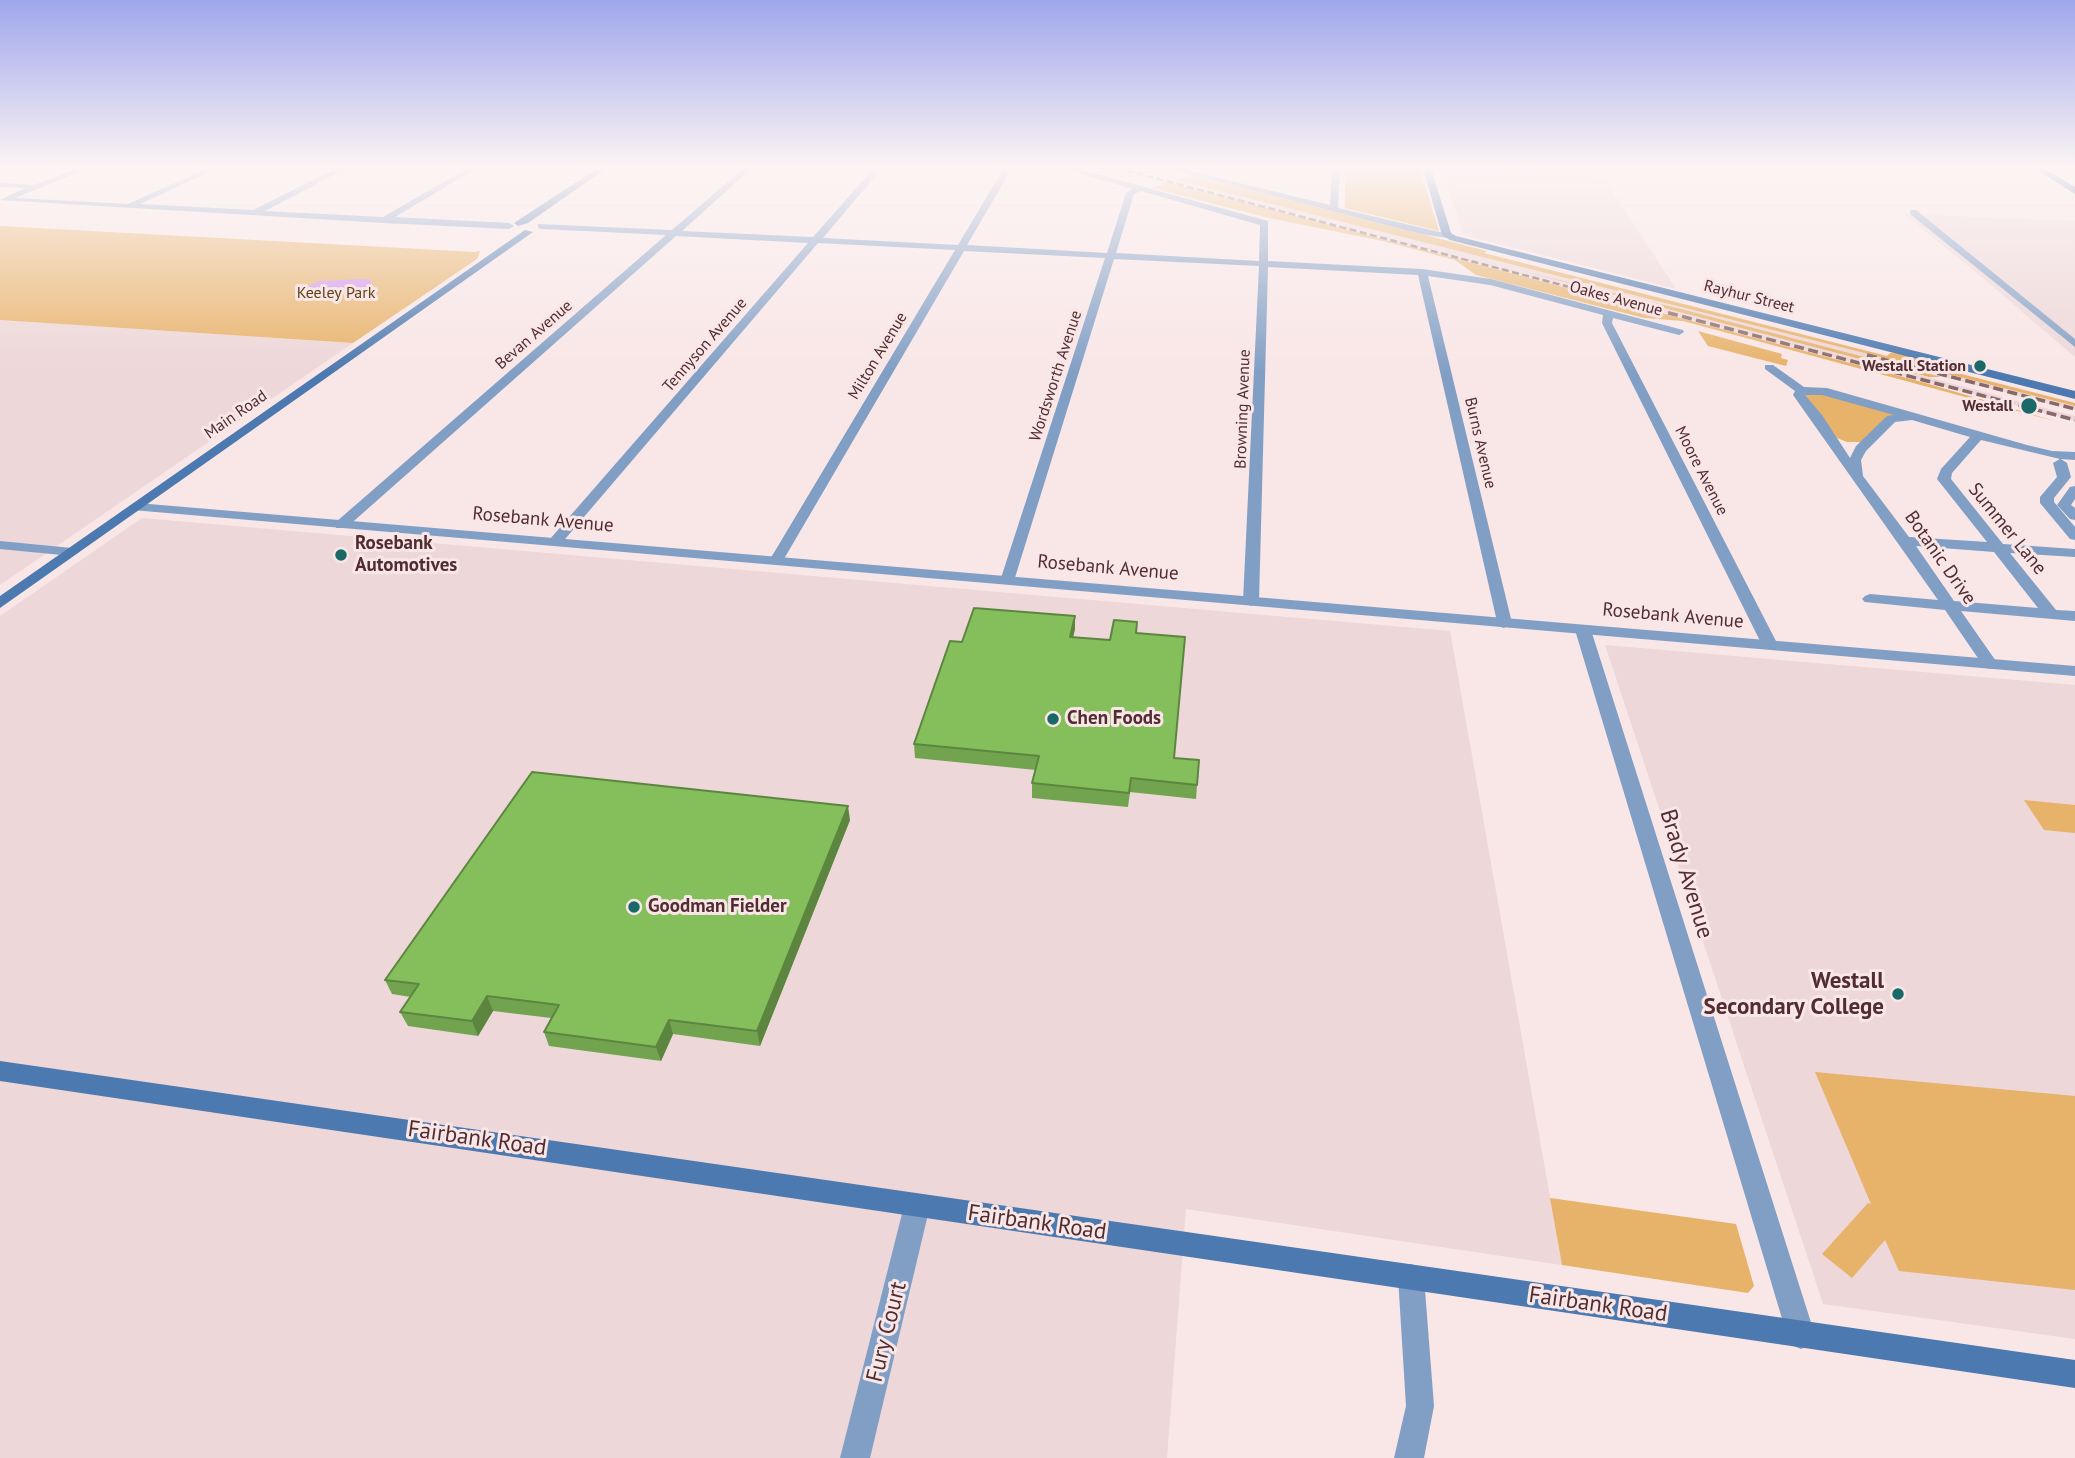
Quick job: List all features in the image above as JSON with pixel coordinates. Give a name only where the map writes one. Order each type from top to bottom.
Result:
[{"type":"main road","name":"Main Road","points":[[493,256],[506,236]]},
{"type":"main road","name":"Main Road","points":[[0,603],[522,236]]},
{"type":"main road","name":"Rayhur Street","points":[[1451,236],[2075,395]]},
{"type":"main road","name":"Fairbank Road","points":[[0,1071],[2075,1374]]},
{"type":"street","name":"Bevan Avenue","points":[[341,525],[671,236]]},
{"type":"street","name":"Oakes Avenue","points":[[736,236],[1422,272],[1491,282],[1679,332]]},
{"type":"street","name":"Tennyson Avenue","points":[[555,542],[819,236]]},
{"type":"street","name":"Milton Avenue","points":[[776,561],[968,236]]},
{"type":"street","name":"Wordsworth Avenue","points":[[1008,581],[1116,236]]},
{"type":"street","name":"Browning Avenue","points":[[1251,601],[1265,236]]},
{"type":"street","points":[[1943,236],[2075,344]]},
{"type":"street","name":"Burns Avenue","points":[[1422,272],[1504,623]]},
{"type":"street","name":"Moore Avenue","points":[[1608,313],[1607,323],[1770,645]]},
{"type":"street","name":"Botanic Drive","points":[[1769,367],[1801,390],[1799,395],[1990,664]]},
{"type":"street","points":[[1801,390],[1823,391],[1978,435],[2056,459],[2075,469]]},
{"type":"street","points":[[1857,475],[1855,460],[1892,418],[1916,418]]},
{"type":"street","name":"Summer Lane","points":[[1978,435],[1946,472],[1944,479],[2051,614]]},
{"type":"street","points":[[1831,439],[1866,445]]},
{"type":"street","points":[[2056,459],[2075,456]]},
{"type":"street","points":[[2056,459],[2065,476],[2047,496],[2047,503],[2075,536]]},
{"type":"street","points":[[2075,490],[2064,504],[2075,516]]},
{"type":"street","name":"Rosebank Avenue","points":[[137,507],[2075,671]]},
{"type":"street","points":[[1905,541],[2075,553]]},
{"type":"street","points":[[0,545],[72,552]]},
{"type":"street","points":[[1870,599],[2075,616]]},
{"type":"street","name":"Brady Avenue","points":[[1583,630],[1801,1335]]},
{"type":"street","name":"Fury Court","points":[[855,1458],[917,1206]]},
{"type":"street","points":[[1409,1458],[1420,1406],[1411,1277]]},
{"type":"shaded area","points":[[1372,236],[1399,236],[2075,406],[2075,410],[1547,277],[2075,416],[2075,421]]},
{"type":"shaded area","points":[[1468,236],[1642,236],[1676,289]]},
{"type":"shaded area","points":[[1931,236],[2075,236],[2075,357]]},
{"type":"shaded area","points":[[371,280],[371,285],[354,292],[303,288],[320,281]]},
{"type":"shaded area","points":[[0,320],[353,343],[0,585]]},
{"type":"shaded area","points":[[142,518],[1450,631],[1562,1265],[1186,1209],[1167,1458],[0,1458],[0,616]]},
{"type":"shaded area","name":"Westall Secondary College","points":[[1605,645],[2075,685],[2075,1339],[1823,1304]]},
{"type":"green space","name":"Keeley Park","points":[[0,236],[183,236],[480,251],[477,259],[353,343],[0,320]]},
{"type":"green space","points":[[1358,236],[1371,236],[1922,382],[2058,422],[1683,321],[1644,318],[1476,275],[1455,260]]},
{"type":"green space","points":[[1399,236],[1429,236],[1487,251],[1484,253],[1887,356],[1890,353],[1898,353],[1941,364],[1938,368],[2075,403],[2075,406]]},
{"type":"green space","points":[[1522,271],[1677,308],[1941,377],[1929,377]]},
{"type":"green space","points":[[1698,331],[1782,354],[1781,358],[1788,360],[1786,366],[1708,346]]},
{"type":"green space","points":[[1807,391],[1899,413],[1862,442],[1847,442],[1837,438],[1802,393]]},
{"type":"green space","points":[[2024,800],[2075,805],[2075,833],[2044,830]]},
{"type":"green space","points":[[1815,1072],[2075,1096],[2075,1290],[1899,1271],[1885,1240],[1852,1278],[1822,1254],[1868,1203],[1871,1204]]},
{"type":"green space","points":[[1550,1198],[1736,1224],[1754,1286],[1748,1293],[1562,1265]]},
{"type":"building","name":"Chen Foods","points":[[974,608],[1075,616],[1070,637],[1110,640],[1114,620],[1137,622],[1136,633],[1185,637],[1174,758],[1199,760],[1197,785],[1131,778],[1129,793],[1032,783],[1039,756],[914,744],[950,641],[962,642]]},
{"type":"building","name":"Goodman Fielder","points":[[532,772],[848,806],[757,1031],[669,1020],[656,1047],[544,1032],[559,1005],[487,996],[472,1021],[400,1012],[419,984],[385,980]]},
{"type":"railway","points":[[1375,236],[1661,311]]},
{"type":"railway","points":[[1654,309],[2075,420]]},
{"type":"railway","points":[[1867,355],[2075,409]]},
{"type":"place","name":"Westall Station","points":[[1980,366]]},
{"type":"place","name":"Westall","points":[[2029,406]]},
{"type":"place","name":"Rosebank Automotives","points":[[341,555]]},
{"type":"place","name":"Chen Foods","points":[[1053,719]]},
{"type":"place","name":"Goodman Fielder","points":[[634,907]]},
{"type":"place","name":"Westall Secondary College","points":[[1898,994]]}]
